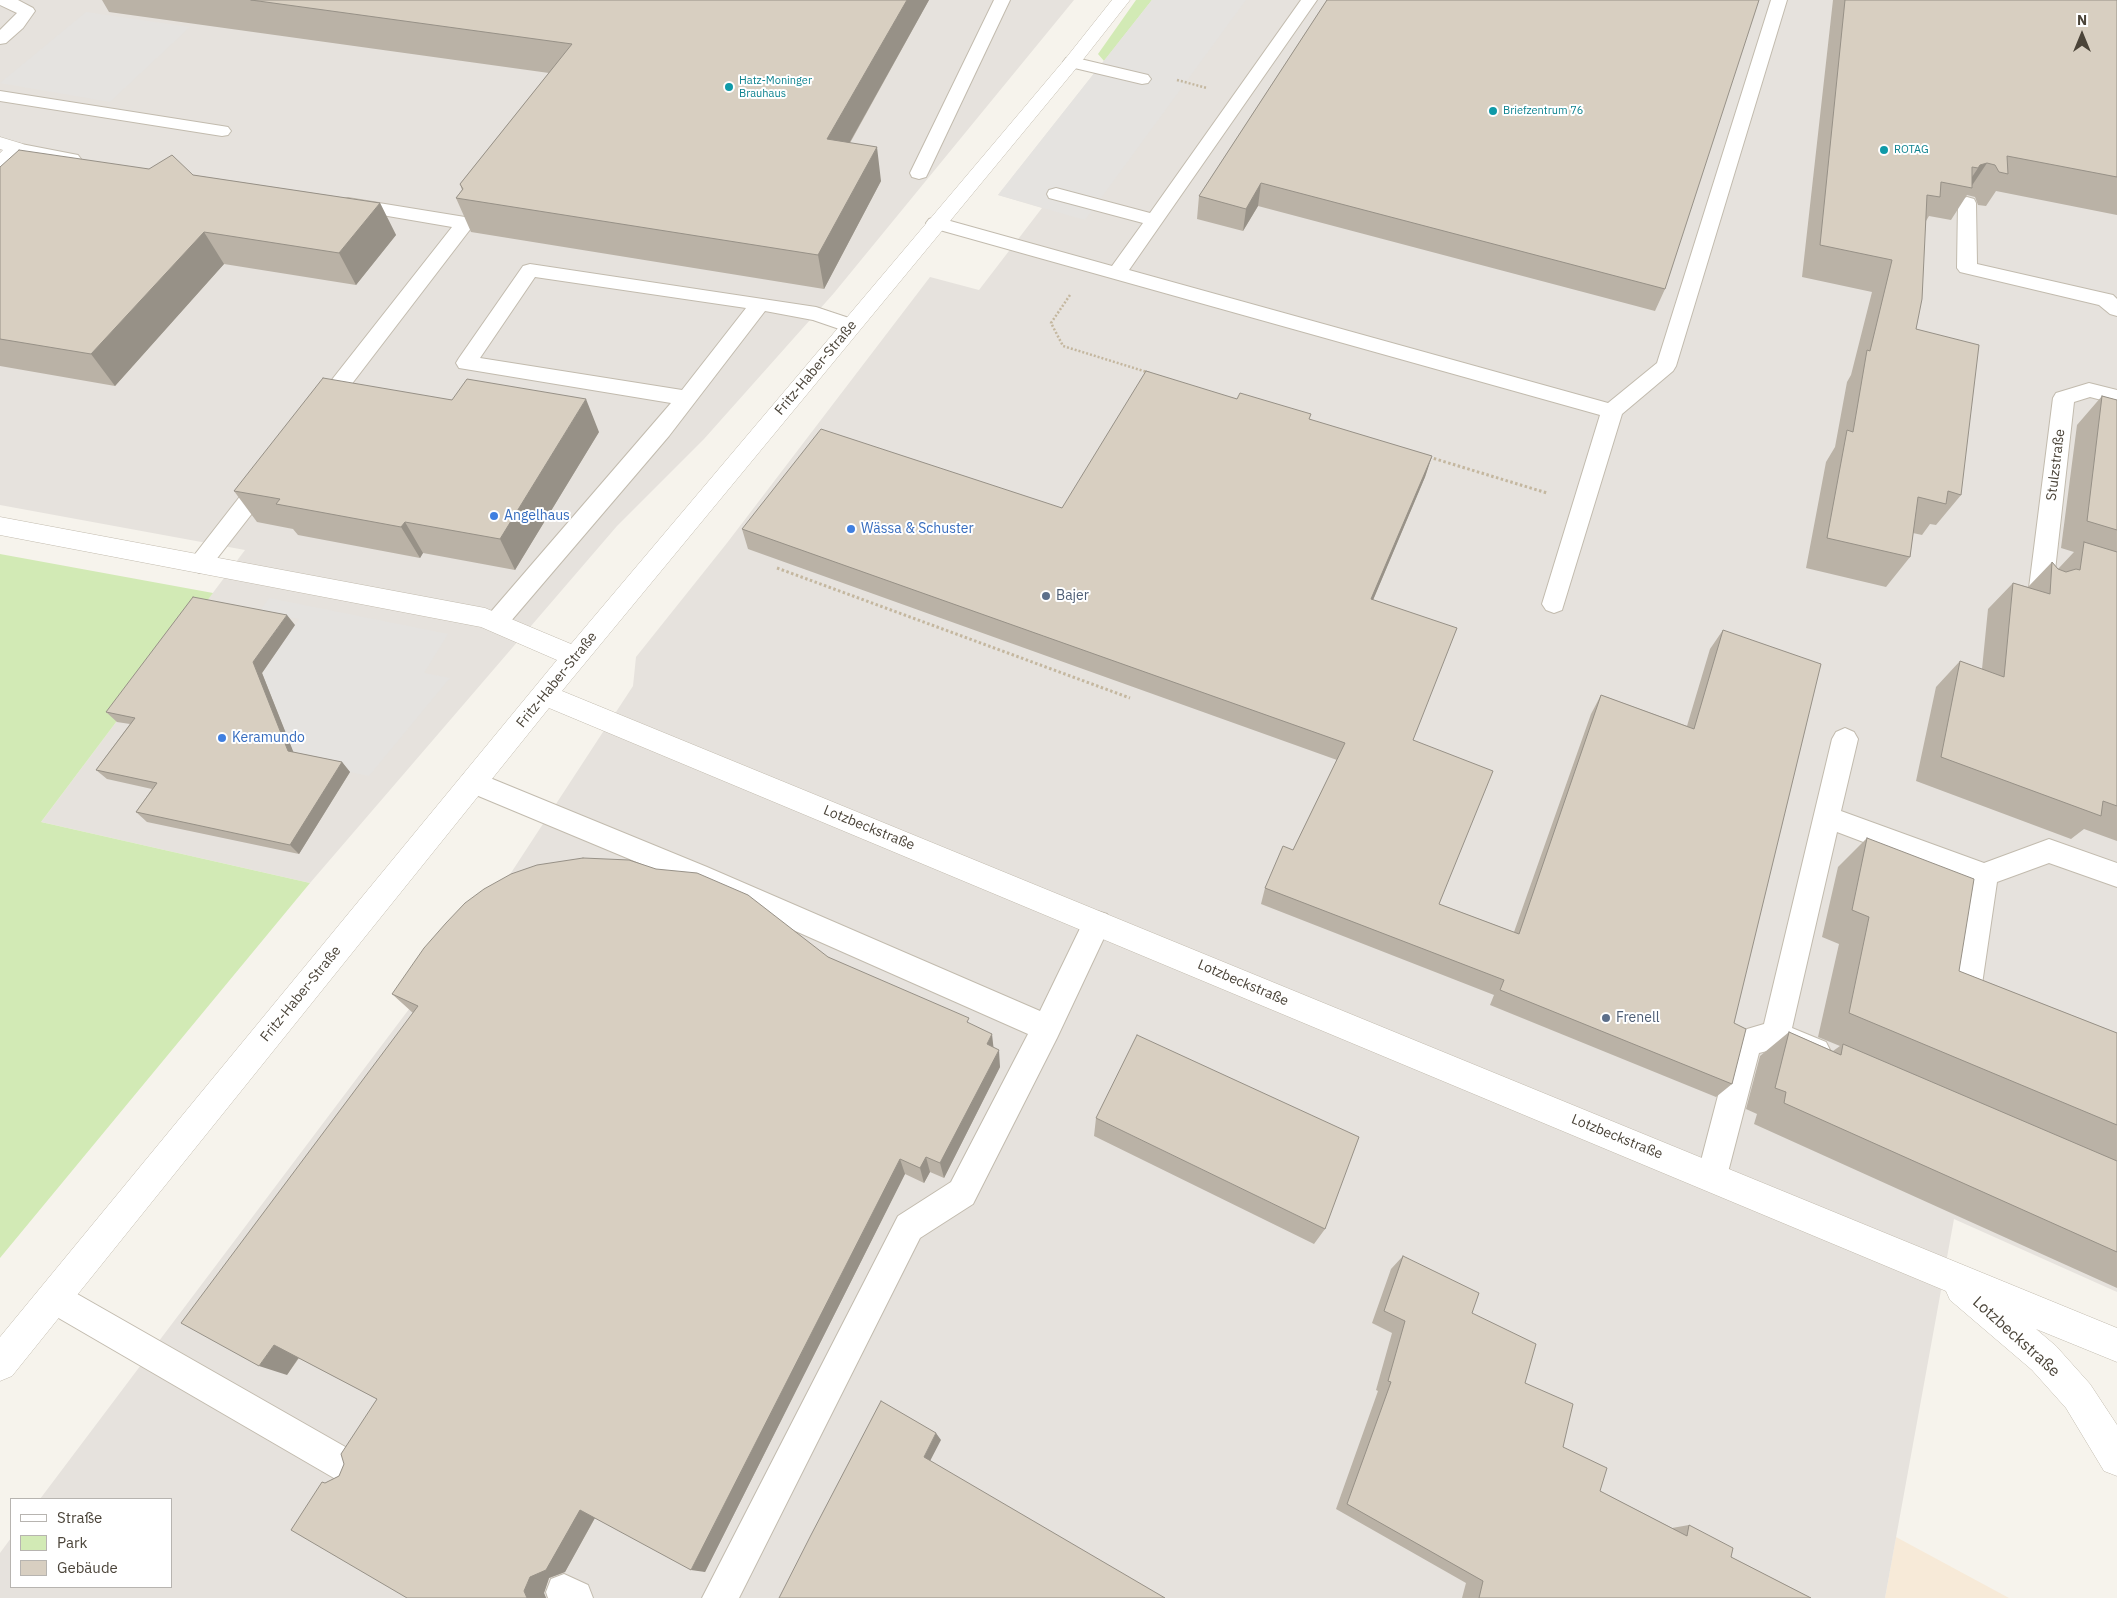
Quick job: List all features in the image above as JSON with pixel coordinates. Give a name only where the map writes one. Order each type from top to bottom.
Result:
[{"type":"street","name":"Fritz-Haber-Straße","points":[[0,1364],[544,695],[1072,62],[1121,0]]},
{"type":"street","points":[[0,163],[8,146]]},
{"type":"street","points":[[0,526],[497,621],[576,657]]},
{"type":"street","name":"Lotzbeckstraße","points":[[544,695],[1942,1271],[2117,1345]]},
{"type":"street","name":"Lotzbeckstraße","points":[[1942,1271],[2044,1358],[2078,1396],[2117,1458]]},
{"type":"lane","points":[[0,0],[27,11],[17,24],[0,39]]},
{"type":"lane","points":[[919,173],[1002,0]]},
{"type":"lane","points":[[1117,273],[1309,0]]},
{"type":"lane","points":[[1554,604],[1612,411],[1666,366],[1779,0]]},
{"type":"lane","points":[[1072,62],[1142,79]]},
{"type":"lane","points":[[0,96],[222,132]]},
{"type":"lane","points":[[8,146],[94,163]]},
{"type":"lane","points":[[1056,194],[1155,220]]},
{"type":"lane","points":[[309,424],[465,223],[328,201]]},
{"type":"lane","points":[[1967,202],[1967,268],[2106,300],[2117,309]]},
{"type":"lane","points":[[936,224],[1612,411]]},
{"type":"lane","points":[[687,398],[466,363],[530,270],[760,304],[816,314],[851,326]]},
{"type":"lane","points":[[497,621],[687,398],[760,304]]},
{"type":"lane","name":"Stulzstraße","points":[[2041,588],[2055,557],[2064,398],[2089,390],[2117,397]]},
{"type":"lane","points":[[200,564],[279,462]]},
{"type":"lane","points":[[1776,1035],[1844,739]]},
{"type":"lane","points":[[473,782],[697,875],[1047,1028]]},
{"type":"lane","points":[[1826,817],[1984,875],[2050,851],[2117,875]]},
{"type":"lane","points":[[1967,991],[1984,875]]},
{"type":"lane","points":[[720,1598],[909,1227],[962,1194],[1047,1028],[1097,923]]},
{"type":"lane","points":[[1712,1176],[1747,1042],[1776,1035],[1839,1062]]},
{"type":"lane","points":[[54,1298],[351,1469]]},
{"type":"path","points":[[1175,80],[1242,97]]},
{"type":"path","points":[[1091,266],[1051,323],[1063,346],[1158,375]]},
{"type":"path","points":[[1423,456],[1584,504]]},
{"type":"path","points":[[777,568],[1130,698]]},
{"type":"shaded area","name":"Hatz-Moninger Brauhaus","points":[[0,0],[1074,0],[834,293],[704,439],[617,526],[310,883],[41,822],[245,550],[0,505]]},
{"type":"shaded area","points":[[1152,0],[2117,0],[2117,1292],[1954,1219],[1885,1598],[0,1598],[0,1553],[10,1539],[10,1588],[172,1588],[172,1498],[41,1498],[507,879],[633,686],[636,657],[727,543],[930,277],[979,290],[1042,208],[998,195]]},
{"type":"shaded area","points":[[1152,0],[1246,0],[1085,220],[998,195]]},
{"type":"shaded area","points":[[86,12],[190,27],[110,102],[0,83]]},
{"type":"shaded area","points":[[269,598],[448,634],[424,673],[450,678],[369,776],[297,761],[262,673],[299,619],[260,611]]},
{"type":"shaded area","points":[[1896,1537],[2009,1598],[1885,1598]]},
{"type":"green space","points":[[1136,0],[1152,0],[1104,61],[1098,54]]},
{"type":"green space","points":[[0,554],[213,593],[41,822],[310,883],[0,1258]]},
{"type":"building","name":"Hatz-Moninger Brauhaus","points":[[251,0],[907,0],[827,139],[877,147],[818,255],[456,198],[463,189],[460,184],[572,44]]},
{"type":"building","name":"Briefzentrum 76","points":[[1327,0],[1759,0],[1665,289],[1261,183],[1246,209],[1199,196]]},
{"type":"building","points":[[1845,0],[2117,0],[2117,177],[2007,156],[2008,174],[1999,172],[1995,165],[1987,163],[1980,165],[1978,168],[1972,167],[1972,188],[1941,182],[1940,197],[1927,195],[1922,299],[1916,329],[1979,345],[1961,495],[1948,491],[1946,504],[1918,497],[1910,557],[1827,538],[1847,430],[1853,432],[1867,350],[1870,351],[1892,260],[1820,245]]},
{"type":"building","points":[[19,150],[149,169],[172,155],[193,175],[380,203],[339,253],[204,232],[91,354],[0,339],[0,167]]},
{"type":"building","points":[[1146,371],[1237,399],[1240,393],[1311,414],[1309,419],[1432,456],[1371,599],[1457,628],[1413,740],[1493,771],[1439,904],[1519,934],[1601,695],[1694,729],[1723,630],[1821,664],[1734,1023],[1746,1029],[1732,1084],[1500,990],[1504,980],[1265,888],[1283,846],[1293,850],[1345,743],[742,529],[821,429],[1062,508]]},
{"type":"building","points":[[323,378],[452,400],[467,379],[586,399],[500,539],[405,522],[401,527],[276,504],[280,499],[234,491]]},
{"type":"building","points":[[2102,396],[2117,400],[2117,530],[2087,521]]},
{"type":"building","points":[[2084,542],[2117,552],[2117,806],[2103,801],[2101,816],[1941,757],[1960,661],[2004,677],[2013,583],[2050,594],[2052,562],[2058,569],[2066,572],[2076,569],[2080,570]]},
{"type":"building","points":[[193,597],[287,615],[253,662],[288,751],[342,762],[290,845],[136,812],[157,783],[96,770],[135,718],[106,712]]},
{"type":"building","points":[[1867,838],[1974,879],[1959,971],[2117,1033],[2117,1125],[1849,1013],[1869,917],[1852,910]]},
{"type":"building","points":[[583,858],[629,860],[656,869],[697,873],[748,895],[828,957],[969,1018],[967,1022],[992,1034],[987,1044],[999,1050],[940,1163],[926,1157],[920,1168],[900,1159],[691,1570],[580,1510],[546,1570],[530,1577],[524,1591],[527,1598],[407,1598],[291,1530],[322,1482],[325,1483],[339,1476],[344,1464],[341,1454],[377,1399],[274,1345],[259,1366],[181,1323],[418,1006],[392,994],[424,948],[465,903],[484,889],[511,874],[537,865]]},
{"type":"building","points":[[1789,1032],[1841,1055],[1843,1044],[2117,1161],[2117,1252],[1784,1103],[1786,1092],[1775,1088]]},
{"type":"building","points":[[1137,1035],[1359,1137],[1325,1229],[1096,1118]]},
{"type":"building","points":[[1403,1256],[1479,1293],[1472,1313],[1536,1344],[1525,1383],[1573,1404],[1563,1447],[1607,1468],[1600,1491],[1687,1536],[1689,1525],[1733,1548],[1731,1557],[1811,1598],[1479,1598],[1483,1581],[1347,1504],[1391,1382],[1388,1381],[1405,1321],[1384,1311]]},
{"type":"building","points":[[881,1401],[936,1433],[924,1457],[1165,1598],[779,1598]]},
{"type":"place","name":"Hatz-Moninger Brauhaus","points":[[729,87]]},
{"type":"place","name":"Briefzentrum 76","points":[[1493,111]]},
{"type":"place","name":"ROTAG","points":[[1884,150]]},
{"type":"place","name":"Angelhaus","points":[[494,516]]},
{"type":"place","name":"Wässa & Schuster","points":[[851,529]]},
{"type":"place","name":"Bajer","points":[[1046,596]]},
{"type":"place","name":"Keramundo","points":[[222,738]]},
{"type":"place","name":"Frenell","points":[[1606,1018]]}]
